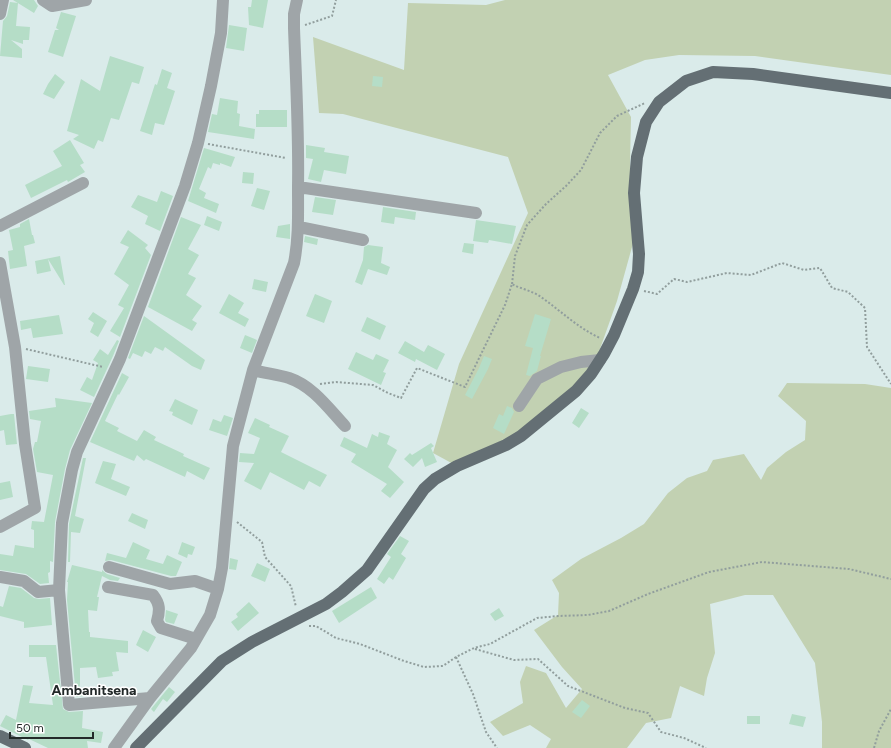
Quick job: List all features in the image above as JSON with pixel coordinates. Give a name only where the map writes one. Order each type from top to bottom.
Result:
[{"type":"main road","points":[[136,748],[222,660],[252,642],[326,604],[367,570],[424,489],[436,479],[457,466],[506,445],[521,436],[576,391],[591,374],[610,342],[633,289],[638,272],[639,254],[634,193],[637,157],[646,122],[659,102],[686,82],[713,72],[753,74],[891,93]]},
{"type":"main road","points":[[0,736],[25,748]]},
{"type":"street","points":[[0,14],[3,0]]},
{"type":"street","points":[[43,0],[52,6],[86,0]]},
{"type":"street","points":[[150,698],[69,705],[59,590],[62,523],[72,470],[78,452],[116,370],[180,201],[198,143],[221,33],[223,0]]},
{"type":"street","points":[[114,748],[150,698],[191,648],[210,615],[218,589],[222,568],[233,446],[253,370],[294,263],[299,227],[298,187],[300,161],[294,28],[294,14],[297,0]]},
{"type":"street","points":[[0,226],[83,183]]},
{"type":"street","points":[[298,187],[476,213]]},
{"type":"street","points":[[299,227],[363,240]]},
{"type":"street","points":[[0,263],[15,347],[25,444],[35,508],[0,527]]},
{"type":"street","points":[[519,406],[537,379],[561,368],[581,362],[600,360]]},
{"type":"street","points":[[253,370],[290,379],[305,387],[318,396],[345,426]]},
{"type":"street","points":[[109,567],[170,584],[195,581],[218,589]]},
{"type":"street","points":[[0,577],[24,581],[38,592],[59,590]]},
{"type":"street","points":[[108,587],[153,595],[158,601],[160,610],[157,621],[161,628],[196,639]]},
{"type":"path","points":[[294,28],[332,16],[336,0]]},
{"type":"path","points":[[305,387],[336,382],[373,385],[401,398],[417,368],[465,388],[505,305],[512,284],[515,256],[526,225],[581,170],[600,133],[617,116],[649,102]]},
{"type":"path","points":[[198,143],[300,161]]},
{"type":"path","points":[[633,289],[657,294],[674,278],[687,282],[727,273],[751,275],[782,263],[804,270],[820,268],[832,288],[848,292],[865,308],[867,347],[891,384]]},
{"type":"path","points":[[512,284],[540,296],[588,332],[610,342]]},
{"type":"path","points":[[15,347],[116,370]]},
{"type":"path","points":[[227,514],[262,542],[265,557],[291,586],[298,618]]},
{"type":"path","points":[[309,626],[316,626],[336,638],[360,644],[424,667],[443,666],[456,657],[474,648],[490,644],[537,618],[588,616],[610,611],[648,594],[709,572],[762,562],[849,569],[891,579]]},
{"type":"path","points":[[474,648],[514,660],[538,659],[568,686],[625,708],[648,713],[661,732],[684,738],[706,748]]},
{"type":"path","points":[[456,657],[473,694],[486,732],[497,748]]},
{"type":"path","points":[[874,748],[879,731],[891,709]]},
{"type":"green space","points":[[505,0],[891,0],[891,75],[755,56],[679,55],[645,60],[608,75],[631,117],[630,164],[637,229],[617,301],[591,374],[521,436],[457,466],[433,453],[459,364],[528,213],[508,157],[343,114],[319,113],[313,37],[404,70],[408,3],[486,5]]},
{"type":"green space","points":[[787,383],[865,384],[891,388],[891,748],[822,748],[822,722],[815,663],[773,595],[745,595],[710,604],[715,653],[707,678],[704,696],[680,686],[671,718],[646,723],[627,748],[546,748],[551,739],[530,725],[503,736],[490,722],[523,703],[520,682],[526,666],[546,673],[566,708],[582,689],[562,667],[534,630],[558,615],[559,593],[552,580],[581,559],[644,524],[668,493],[687,478],[707,471],[713,460],[744,454],[761,480],[767,468],[786,452],[805,440],[806,421],[778,396]]},
{"type":"building","points":[[13,0],[34,0],[38,6],[34,13]]},
{"type":"building","points":[[252,0],[268,0],[263,28],[249,25],[248,7],[251,7]]},
{"type":"building","points":[[10,2],[18,3],[16,26],[30,27],[29,40],[23,40],[23,44],[11,40],[22,49],[22,58],[0,56],[3,21],[7,16]]},
{"type":"building","points":[[61,12],[76,16],[63,57],[48,52],[55,30],[59,30],[56,28]]},
{"type":"building","points":[[229,25],[247,28],[244,51],[226,48]]},
{"type":"building","points":[[110,56],[144,67],[139,84],[132,82],[119,120],[111,118],[103,142],[98,140],[94,149],[73,139],[79,135],[67,131],[81,79],[100,91]]},
{"type":"building","points":[[162,69],[172,73],[167,88],[175,91],[164,125],[155,123],[152,135],[140,131],[155,84],[157,85]]},
{"type":"building","points":[[55,74],[65,82],[54,99],[43,94]]},
{"type":"building","points":[[373,76],[383,77],[382,87],[372,86]]},
{"type":"building","points":[[220,98],[238,101],[237,113],[240,114],[239,126],[255,129],[254,139],[208,132],[212,114],[217,115]]},
{"type":"building","points":[[259,110],[287,110],[287,127],[256,127],[256,114],[259,114]]},
{"type":"building","points":[[70,140],[84,163],[80,165],[85,172],[68,182],[67,180],[31,198],[25,185],[62,166],[53,151]]},
{"type":"building","points":[[306,145],[325,148],[324,152],[349,156],[346,174],[324,170],[321,182],[308,179],[313,159],[306,158]]},
{"type":"building","points":[[204,148],[235,157],[231,167],[220,163],[220,165],[213,163],[211,169],[208,167],[199,189],[206,193],[204,198],[219,204],[216,213],[188,201]]},
{"type":"building","points":[[243,172],[254,173],[253,184],[242,183]]},
{"type":"building","points":[[257,188],[270,191],[264,210],[251,206]]},
{"type":"building","points":[[161,191],[173,196],[160,231],[145,224],[148,216],[131,207],[138,195],[157,202]]},
{"type":"building","points":[[315,197],[336,200],[333,215],[312,212]]},
{"type":"building","points":[[383,207],[416,212],[415,220],[395,217],[394,224],[381,222]]},
{"type":"building","points":[[207,216],[222,222],[219,231],[204,225]]},
{"type":"building","points":[[181,217],[201,225],[188,249],[199,255],[188,274],[196,278],[186,295],[202,306],[192,320],[197,323],[192,331],[148,307]]},
{"type":"building","points":[[29,219],[35,243],[24,246],[27,266],[10,269],[8,251],[13,250],[9,230],[20,227],[20,224]]},
{"type":"building","points":[[476,220],[516,226],[512,244],[489,240],[488,243],[473,241]]},
{"type":"building","points":[[290,224],[290,239],[276,237],[278,226]]},
{"type":"building","points":[[128,230],[148,245],[145,248],[151,255],[120,337],[110,331],[124,308],[118,305],[129,285],[114,274],[129,247],[120,243]]},
{"type":"building","points":[[305,236],[318,239],[317,245],[304,242]]},
{"type":"building","points":[[464,243],[474,244],[473,254],[462,252]]},
{"type":"building","points":[[368,245],[383,247],[381,263],[390,267],[387,275],[368,269],[362,285],[355,282],[363,260],[364,247]]},
{"type":"building","points":[[60,256],[65,285],[48,259],[51,271],[37,274],[35,261]]},
{"type":"building","points":[[254,279],[268,282],[266,292],[252,289]]},
{"type":"building","points":[[229,294],[244,303],[238,313],[249,319],[245,327],[219,313]]},
{"type":"building","points":[[315,294],[332,301],[324,323],[306,316]]},
{"type":"building","points":[[93,312],[107,321],[98,337],[90,332],[94,323],[88,319]]},
{"type":"building","points":[[535,314],[551,319],[537,371],[530,376],[526,375],[533,348],[525,346]]},
{"type":"building","points":[[59,315],[63,334],[33,338],[31,328],[21,330],[20,321]]},
{"type":"building","points":[[144,316],[205,360],[201,370],[192,366],[165,347],[163,351],[155,347],[151,354],[145,351],[142,357],[133,353],[130,359],[128,358]]},
{"type":"building","points":[[367,317],[386,326],[380,340],[361,331]]},
{"type":"building","points":[[245,335],[257,340],[252,353],[240,348]]},
{"type":"building","points":[[117,340],[119,341],[113,356],[94,397],[80,390],[87,377],[92,380],[98,363],[93,360],[100,349],[108,355]]},
{"type":"building","points":[[405,341],[424,352],[428,345],[445,354],[437,370],[416,359],[415,362],[398,353]]},
{"type":"building","points":[[356,352],[373,360],[376,354],[389,360],[383,372],[386,373],[381,385],[348,369]]},
{"type":"building","points":[[484,356],[492,359],[472,399],[465,395]]},
{"type":"building","points":[[28,366],[50,369],[48,382],[26,379]]},
{"type":"building","points":[[122,373],[129,377],[119,395],[118,394],[105,421],[119,428],[117,431],[137,441],[144,430],[156,437],[154,440],[184,454],[183,456],[210,468],[204,480],[187,471],[185,477],[146,459],[144,461],[137,455],[134,461],[90,442]]},
{"type":"building","points":[[55,398],[92,403],[70,450],[65,469],[55,522],[53,562],[50,561],[50,572],[48,573],[49,583],[40,584],[26,574],[0,570],[0,554],[13,556],[15,545],[34,548],[34,530],[31,529],[32,521],[44,522],[53,475],[37,472],[33,449],[35,442],[37,442],[41,421],[30,419],[29,411],[56,407]]},
{"type":"building","points":[[175,399],[198,410],[192,425],[172,415],[173,412],[169,411]]},
{"type":"building","points":[[507,406],[512,408],[514,412],[504,434],[493,428],[499,414],[503,416]]},
{"type":"building","points":[[581,408],[589,413],[579,428],[572,423]]},
{"type":"building","points":[[14,414],[17,444],[6,445],[4,430],[0,431],[0,416]]},
{"type":"building","points":[[224,415],[233,418],[227,436],[209,430],[213,419],[221,422]]},
{"type":"building","points":[[255,418],[270,425],[269,427],[289,436],[281,452],[327,475],[320,487],[309,481],[304,490],[270,472],[261,490],[244,481],[254,463],[239,462],[240,453],[254,454],[260,438],[248,433]]},
{"type":"building","points":[[379,432],[390,436],[387,444],[397,450],[388,467],[404,482],[390,498],[381,491],[387,484],[351,462],[356,454],[340,446],[344,437],[367,448],[372,434],[378,437]]},
{"type":"building","points":[[431,443],[434,446],[431,448],[437,462],[425,467],[422,458],[413,467],[404,459],[410,453],[412,455]]},
{"type":"building","points":[[83,458],[86,458],[75,516],[84,519],[80,533],[71,532],[70,562],[68,562],[69,524]]},
{"type":"building","points":[[103,461],[116,464],[111,479],[130,487],[126,496],[95,483]]},
{"type":"building","points":[[10,481],[13,497],[0,500],[0,483]]},
{"type":"building","points":[[132,513],[148,520],[145,529],[128,521]]},
{"type":"building","points":[[400,536],[409,541],[401,554],[406,558],[393,580],[389,577],[384,584],[377,579],[391,557],[387,554]]},
{"type":"building","points":[[133,542],[150,550],[146,559],[163,564],[167,555],[182,562],[176,576],[111,560],[105,561],[107,553],[126,558]]},
{"type":"building","points":[[182,542],[195,547],[192,555],[188,554],[187,558],[178,554]]},
{"type":"building","points":[[230,558],[238,560],[236,570],[229,569]]},
{"type":"building","points":[[257,563],[270,569],[265,582],[251,576]]},
{"type":"building","points":[[72,565],[102,572],[102,570],[107,574],[120,578],[118,581],[110,580],[102,576],[97,597],[99,597],[97,611],[88,610],[89,632],[90,637],[128,641],[128,653],[116,652],[119,671],[112,672],[113,676],[98,678],[96,667],[80,668],[80,689],[84,688],[83,696],[76,697],[67,600],[67,582]]},
{"type":"building","points":[[9,586],[21,588],[34,598],[50,598],[52,625],[24,628],[24,622],[0,616],[0,606],[3,607]]},
{"type":"building","points":[[371,587],[377,598],[339,623],[332,611]]},
{"type":"building","points":[[249,602],[259,613],[238,631],[231,622],[238,617],[236,614]]},
{"type":"building","points":[[499,608],[504,616],[495,621],[490,614]]},
{"type":"building","points":[[166,610],[178,614],[174,624],[166,622]]},
{"type":"building","points":[[143,630],[156,637],[148,652],[136,645]]},
{"type":"building","points":[[29,645],[56,645],[63,709],[69,712],[83,711],[82,728],[103,732],[101,743],[87,741],[88,748],[48,748],[0,726],[6,715],[16,720],[23,685],[33,686],[29,703],[53,705],[46,657],[29,657]]},
{"type":"building","points":[[169,687],[175,692],[167,702],[163,699],[154,712],[151,709]]},
{"type":"building","points":[[582,700],[590,706],[581,718],[572,712]]},
{"type":"building","points":[[792,714],[806,717],[803,727],[789,724]]},
{"type":"building","points":[[747,716],[760,716],[760,724],[747,724]]},
{"type":"district","name":"Ambanitsena","points":[[94,690]]}]
